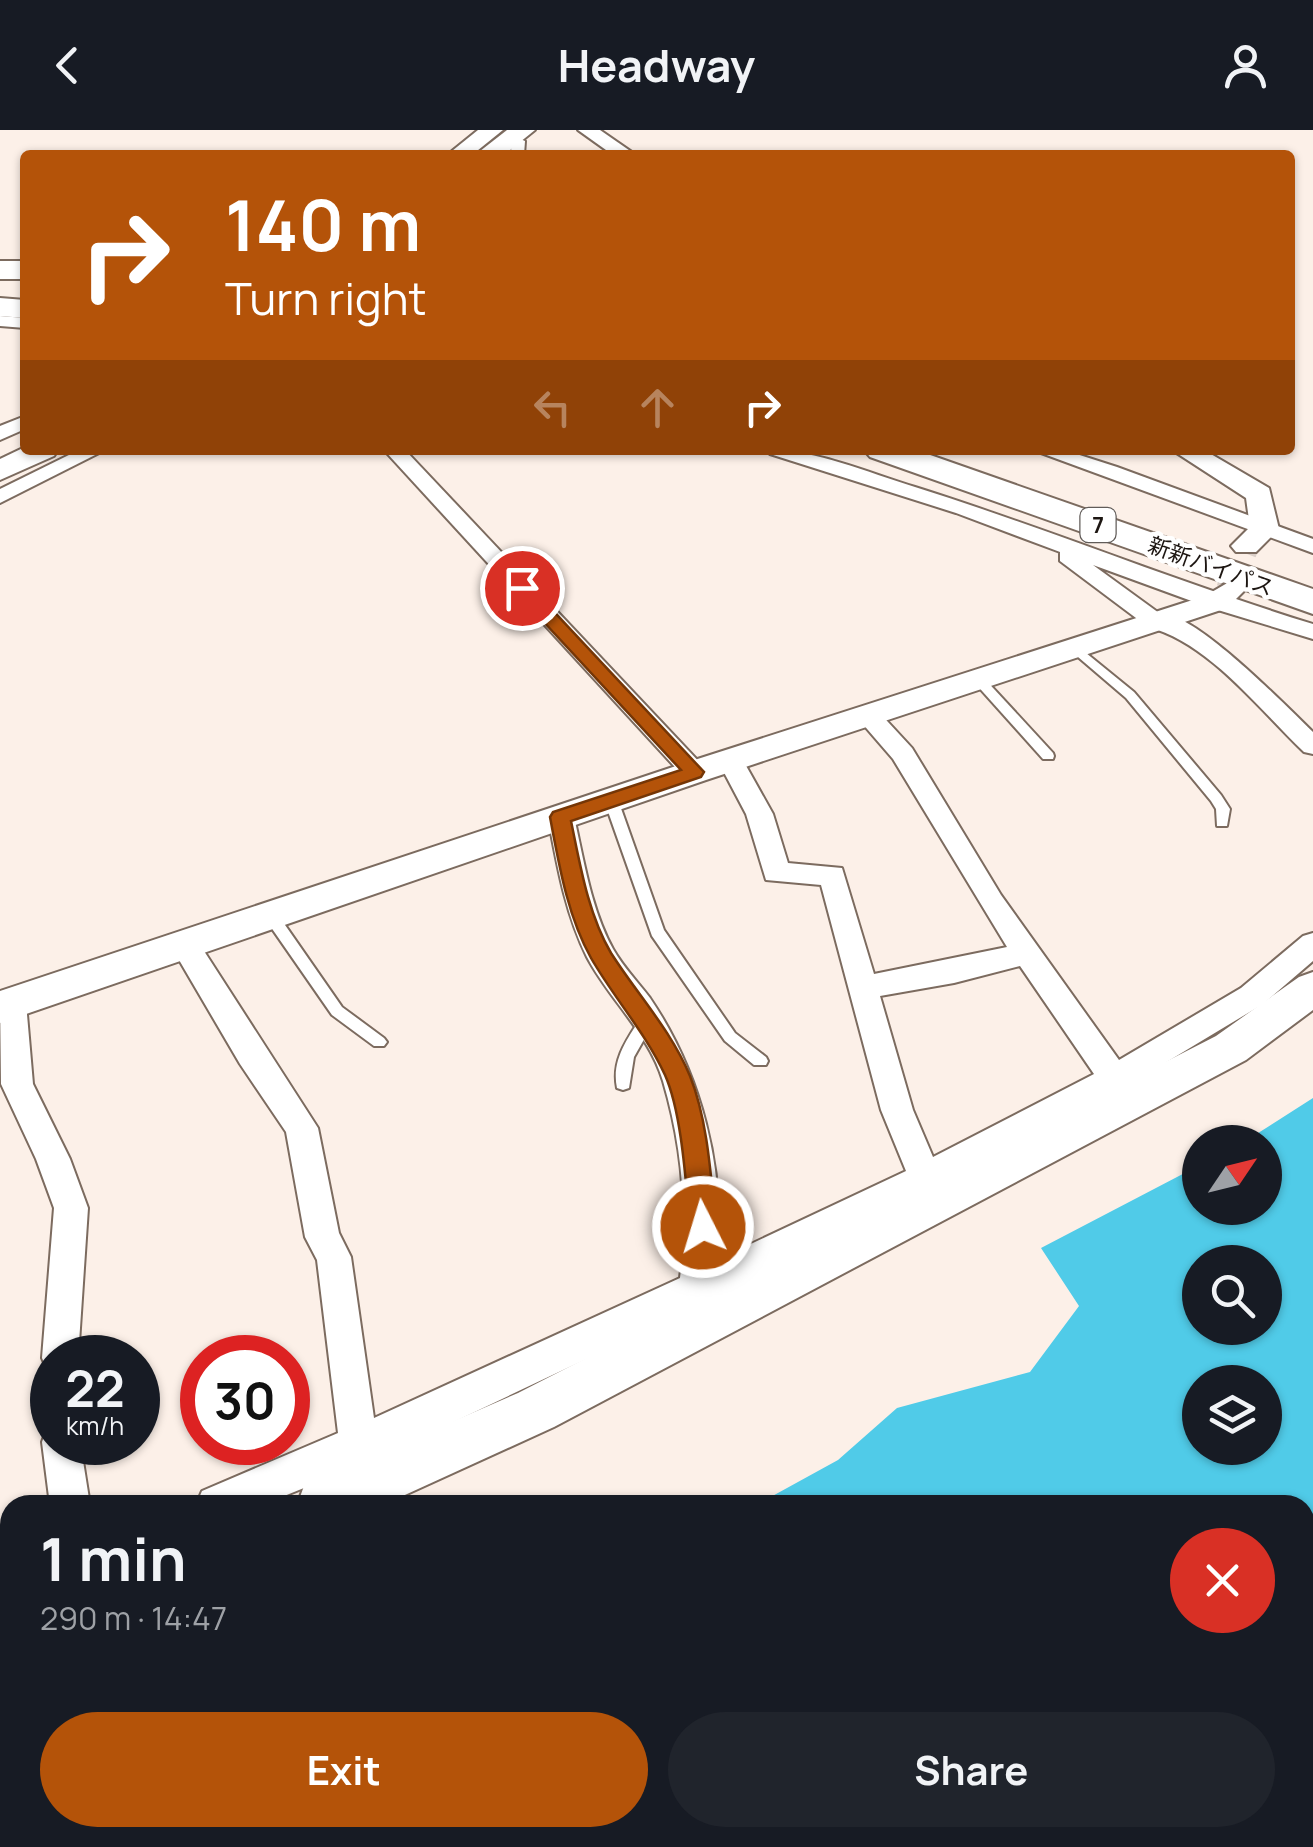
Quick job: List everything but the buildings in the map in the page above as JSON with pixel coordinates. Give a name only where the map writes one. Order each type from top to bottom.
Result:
[{"type":"highway","name":"新新バイパス","points":[[937,456],[1036,466],[1313,584]]},
{"type":"highway","name":"新新バイパス","points":[[937,456],[1313,602]]},
{"type":"main road","points":[[474,150],[504,141]]},
{"type":"main road","points":[[0,472],[33,455]]},
{"type":"street","points":[[588,130],[618,150]]},
{"type":"street","points":[[0,498],[85,455]]},
{"type":"street","points":[[399,455],[694,772]]},
{"type":"street","points":[[792,455],[1222,597],[1313,632]]},
{"type":"street","points":[[1193,455],[1259,494],[1256,537]]},
{"type":"street","points":[[1036,466],[1256,537],[1313,546]]},
{"type":"street","points":[[1042,536],[1160,620],[1211,650],[1313,746]]},
{"type":"street","points":[[62,1335],[71,1208],[53,1158],[16,1084],[6,1005],[1222,597]]},
{"type":"street","points":[[867,715],[903,754],[977,880],[1114,1078]]},
{"type":"street","points":[[732,760],[758,802],[771,838],[776,873],[832,875],[897,1110],[925,1178]]},
{"type":"street","points":[[560,817],[575,888],[600,954],[647,1020],[678,1078],[698,1170],[703,1227],[696,1289]]},
{"type":"street","points":[[240,1495],[359,1446],[925,1178],[1114,1078],[1252,996],[1313,944]]},
{"type":"street","points":[[185,945],[251,1056],[302,1128],[322,1237],[334,1257],[359,1446]]},
{"type":"street","points":[[864,987],[954,972],[1026,953]]},
{"type":"street","points":[[346,1495],[536,1410],[1232,1048],[1313,988]]},
{"type":"street","points":[[64,1465],[69,1495]]},
{"type":"lane","points":[[1075,648],[1153,721],[1216,798],[1223,809],[1222,823]]},
{"type":"lane","points":[[978,679],[1048,756]]},
{"type":"lane","points":[[611,800],[657,932],[730,1037],[760,1060]]},
{"type":"lane","points":[[271,916],[337,1011],[379,1042]]},
{"type":"lane","points":[[623,1083],[626,1056],[647,1020]]},
{"type":"water","points":[[1313,1098],[1313,1495],[774,1495],[838,1460],[897,1408],[1030,1372],[1079,1306],[1041,1248],[1182,1174],[1182,1225],[1282,1225],[1282,1125],[1271,1125]]},
{"type":"tunnel","points":[[1229,590],[1246,546]]},
{"type":"route","points":[[522,588],[694,772],[560,817],[575,888],[600,954],[640,1008],[678,1078],[698,1170],[703,1227]]}]
